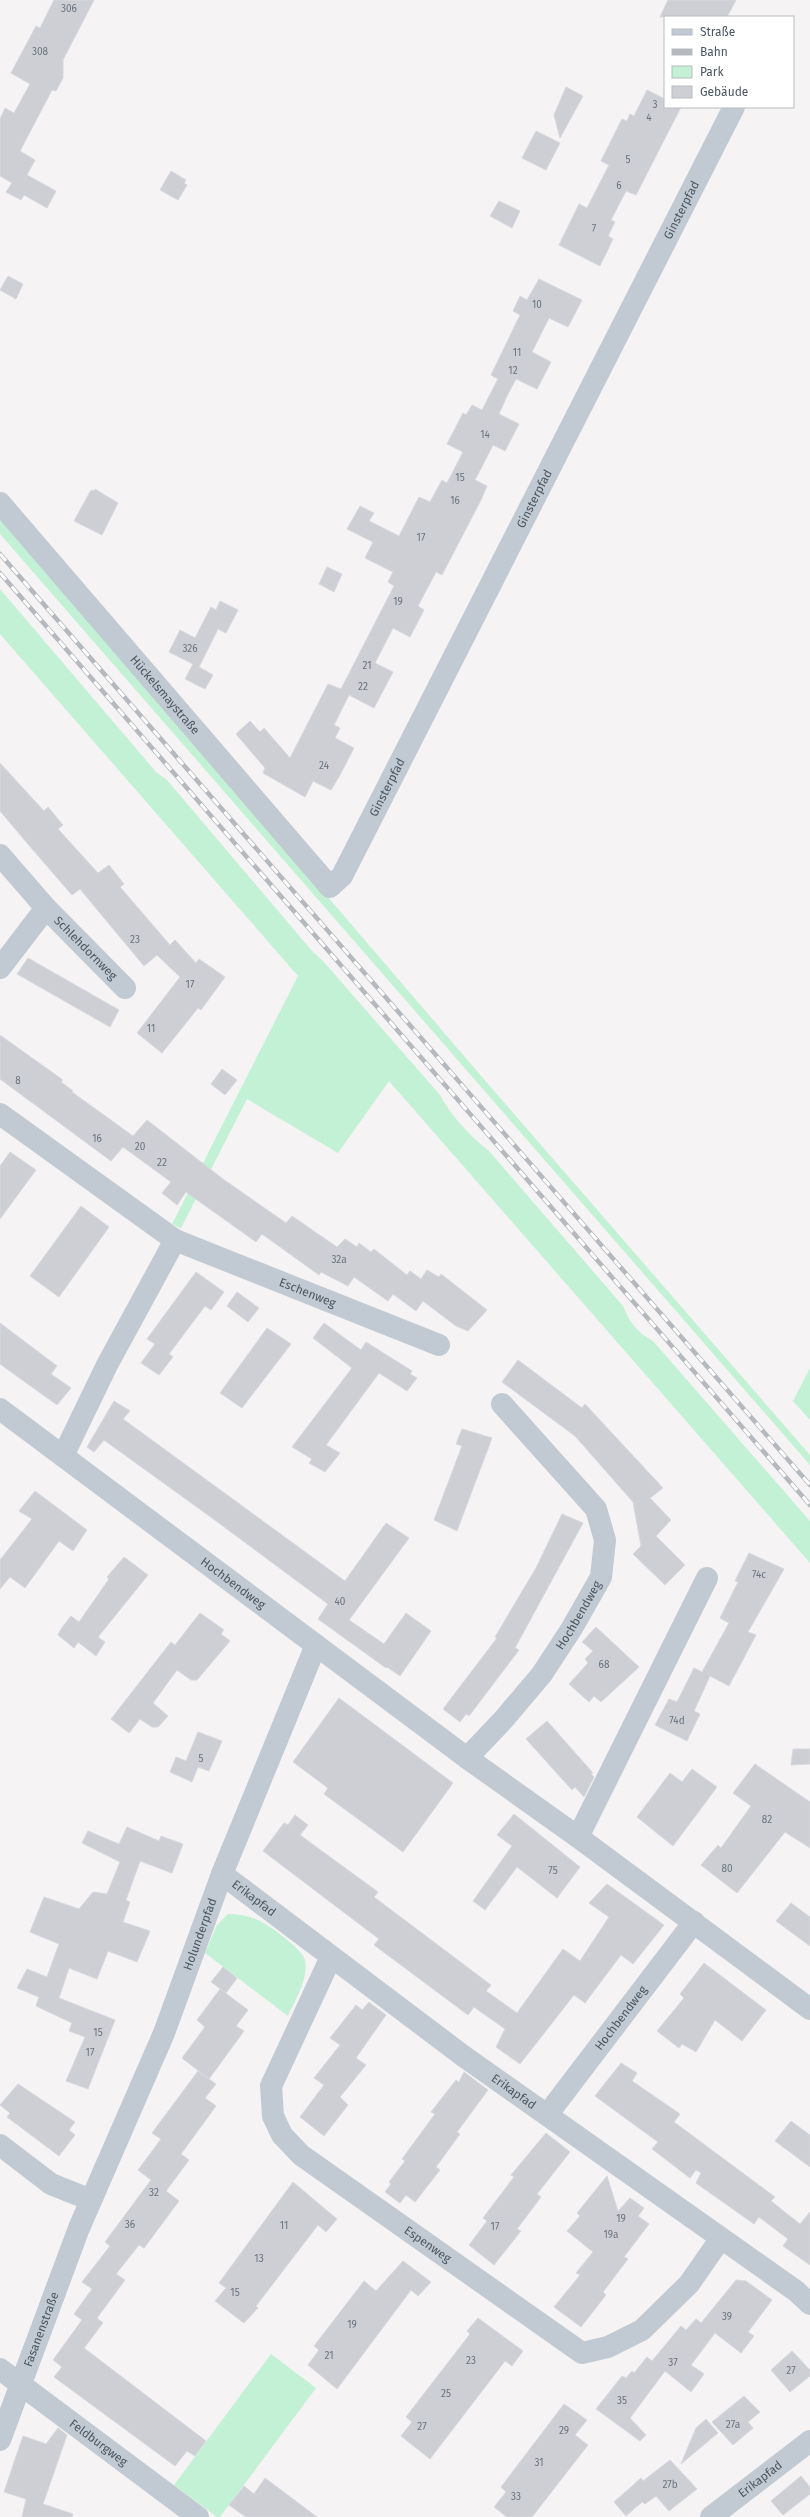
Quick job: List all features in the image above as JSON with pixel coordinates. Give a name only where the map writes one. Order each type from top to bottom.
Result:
[{"type":"street","name":"Ginsterpfad","points":[[330,887],[342,876],[733,108]]},
{"type":"street","name":"Hückelsmaystraße","points":[[0,503],[330,887]]},
{"type":"street","name":"Schlehdornweg","points":[[0,855],[46,908],[125,988]]},
{"type":"street","name":"Schlehdornweg","points":[[0,968],[46,908]]},
{"type":"street","name":"Eschenweg","points":[[0,1114],[175,1240],[439,1345]]},
{"type":"street","points":[[63,1456],[107,1365],[175,1240]]},
{"type":"street","name":"Hochbendweg","points":[[467,1758],[504,1719],[537,1680],[572,1628],[601,1577],[605,1540],[596,1509],[502,1404]]},
{"type":"street","name":"Hochbendweg","points":[[0,1409],[467,1758],[578,1837],[810,2009]]},
{"type":"street","points":[[578,1837],[707,1578]]},
{"type":"street","name":"Holunderpfad","points":[[87,2210],[164,2033],[222,1874],[316,1645]]},
{"type":"street","name":"Erikapfad","points":[[222,1874],[462,2055],[627,2174],[796,2290],[810,2304]]},
{"type":"street","name":"Hochbendweg","points":[[547,2115],[694,1922]]},
{"type":"street","name":"Espenweg","points":[[331,1957],[271,2086],[273,2116],[282,2135],[301,2155],[582,2353],[608,2347],[642,2330],[689,2284],[721,2238]]},
{"type":"street","points":[[0,2144],[87,2210]]},
{"type":"street","name":"Fasanenstraße","points":[[0,2440],[20,2383],[87,2210]]},
{"type":"street","name":"Feldburgweg","points":[[0,2369],[198,2517]]},
{"type":"street","name":"Erikapfad","points":[[711,2517],[810,2441]]},
{"type":"green space","points":[[0,514],[488,1084],[810,1455],[810,1465],[0,534]]},
{"type":"green space","points":[[0,589],[156,772],[167,780],[312,951],[323,961],[440,1095],[444,1103],[462,1125],[489,1151],[623,1306],[628,1317],[635,1326],[653,1341],[810,1521],[810,1563],[389,1081],[338,1153],[247,1099],[181,1228],[172,1224],[298,976],[0,634]]},
{"type":"green space","points":[[810,1368],[810,1420],[793,1401]]},
{"type":"green space","points":[[228,1914],[247,1916],[258,1920],[277,1932],[303,1955],[306,1967],[305,1974],[301,1989],[288,2016],[205,1953],[217,1925]]},
{"type":"green space","points":[[271,2354],[316,2388],[220,2517],[217,2517],[174,2485]]},
{"type":"building","points":[[54,0],[94,0],[63,60],[63,78],[56,91],[52,90],[20,151],[35,160],[27,175],[56,191],[47,208],[24,195],[21,200],[6,192],[12,183],[0,176],[0,119],[5,108],[14,113],[30,84],[11,73],[36,26],[40,28]]},
{"type":"building","points":[[668,0],[736,0],[728,16],[660,17]]},
{"type":"building","points":[[566,87],[583,96],[560,138],[554,115]]},
{"type":"building","points":[[647,90],[664,98],[664,108],[680,108],[636,195],[626,191],[611,220],[615,222],[608,236],[613,239],[600,266],[559,245],[579,204],[587,208],[609,165],[601,161],[622,119],[627,121],[630,114],[634,116]]},
{"type":"building","points":[[536,131],[560,143],[546,170],[522,158]]},
{"type":"building","points":[[171,171],[186,180],[184,183],[187,185],[178,200],[160,190]]},
{"type":"building","points":[[499,201],[520,211],[512,228],[490,216]]},
{"type":"building","points":[[8,276],[23,284],[16,299],[0,290]]},
{"type":"building","points":[[539,279],[582,300],[568,327],[549,318],[532,352],[551,362],[537,389],[516,379],[507,396],[499,414],[519,424],[505,451],[493,445],[475,480],[487,486],[481,500],[442,575],[436,572],[418,606],[424,610],[410,637],[393,628],[375,663],[393,672],[374,708],[349,695],[334,725],[340,728],[335,738],[354,748],[340,775],[331,790],[313,781],[305,797],[263,773],[265,768],[236,734],[250,721],[260,732],[264,728],[290,758],[328,684],[341,689],[394,586],[388,582],[393,572],[365,558],[373,542],[347,529],[360,506],[374,513],[369,521],[399,536],[419,497],[430,502],[442,480],[447,483],[463,452],[447,444],[463,413],[466,415],[472,405],[482,410],[498,379],[491,375],[520,315],[513,311],[520,296],[527,300]]},
{"type":"building","points":[[95,489],[118,503],[102,535],[74,521],[91,490],[94,491]]},
{"type":"building","points":[[327,567],[342,574],[334,592],[319,584]]},
{"type":"building","points":[[220,601],[238,610],[226,633],[218,629],[199,667],[213,675],[205,689],[185,679],[193,664],[169,652],[180,630],[195,638],[211,607],[216,610]]},
{"type":"building","points":[[0,763],[44,811],[48,807],[63,825],[58,829],[98,873],[109,865],[124,884],[120,887],[170,945],[175,940],[196,963],[199,959],[225,977],[201,1010],[198,1008],[162,1053],[137,1033],[180,977],[157,955],[144,966],[80,889],[72,895],[0,811]]},
{"type":"building","points":[[28,958],[119,1010],[110,1027],[17,974]]},
{"type":"building","points":[[0,1035],[63,1080],[61,1082],[73,1091],[72,1092],[133,1136],[147,1120],[223,1179],[286,1223],[292,1216],[337,1247],[345,1239],[357,1247],[359,1243],[371,1252],[374,1249],[407,1275],[410,1271],[421,1279],[427,1270],[439,1277],[441,1274],[487,1310],[468,1331],[456,1326],[423,1301],[416,1311],[393,1294],[388,1301],[354,1277],[348,1286],[321,1272],[319,1275],[262,1234],[256,1242],[186,1192],[177,1205],[162,1193],[171,1182],[123,1147],[111,1161],[0,1079]]},
{"type":"building","points":[[222,1069],[237,1080],[225,1095],[211,1084]]},
{"type":"building","points":[[10,1152],[36,1170],[0,1219],[0,1166]]},
{"type":"building","points":[[81,1206],[109,1227],[59,1297],[30,1276]]},
{"type":"building","points":[[196,1272],[224,1292],[211,1310],[205,1306],[169,1354],[173,1357],[159,1375],[141,1363],[155,1344],[147,1339]]},
{"type":"building","points":[[237,1292],[259,1308],[248,1322],[227,1306]]},
{"type":"building","points":[[0,1323],[57,1366],[51,1374],[71,1388],[57,1405],[0,1364]]},
{"type":"building","points":[[324,1323],[361,1350],[366,1342],[412,1371],[410,1374],[417,1378],[407,1391],[379,1373],[326,1445],[340,1453],[325,1472],[309,1463],[312,1459],[292,1447],[352,1368],[313,1338]]},
{"type":"building","points":[[267,1328],[291,1344],[242,1408],[220,1393]]},
{"type":"building","points":[[518,1360],[582,1408],[585,1404],[663,1488],[650,1498],[671,1520],[656,1536],[685,1565],[665,1585],[633,1554],[641,1546],[633,1502],[575,1436],[502,1382]]},
{"type":"building","points":[[114,1401],[130,1411],[123,1419],[345,1581],[386,1523],[409,1538],[349,1620],[384,1644],[406,1613],[431,1631],[400,1676],[387,1667],[386,1668],[318,1619],[328,1604],[212,1518],[104,1440],[94,1452],[87,1447]]},
{"type":"building","points":[[462,1429],[492,1438],[457,1531],[434,1520],[462,1446],[456,1444]]},
{"type":"building","points":[[35,1491],[87,1530],[73,1551],[59,1541],[25,1588],[10,1577],[0,1589],[0,1560],[32,1519],[19,1511]]},
{"type":"building","points":[[562,1514],[583,1523],[515,1648],[519,1650],[469,1716],[466,1714],[460,1722],[443,1709],[497,1638],[495,1637],[536,1568]]},
{"type":"building","points":[[749,1553],[784,1569],[748,1632],[756,1635],[729,1686],[710,1676],[694,1711],[700,1714],[687,1741],[655,1725],[669,1699],[677,1702],[694,1668],[702,1672],[729,1623],[720,1618],[738,1582],[735,1581]]},
{"type":"building","points":[[124,1557],[148,1575],[98,1637],[105,1642],[96,1656],[78,1642],[74,1648],[58,1635],[61,1629],[71,1616],[79,1622],[109,1579],[107,1577]]},
{"type":"building","points":[[200,1613],[224,1630],[221,1634],[230,1641],[197,1680],[191,1680],[177,1670],[153,1703],[168,1716],[158,1727],[152,1727],[140,1719],[129,1733],[111,1719],[171,1642],[175,1645]]},
{"type":"building","points":[[596,1627],[639,1667],[601,1702],[594,1696],[589,1702],[569,1684],[588,1663],[585,1659],[593,1651],[582,1642]]},
{"type":"building","points":[[339,1698],[453,1783],[403,1852],[324,1794],[328,1788],[293,1762]]},
{"type":"building","points":[[547,1721],[593,1773],[591,1774],[594,1777],[584,1797],[575,1787],[572,1790],[526,1739]]},
{"type":"building","points":[[198,1732],[222,1741],[209,1771],[198,1767],[192,1782],[170,1772],[176,1757],[186,1761]]},
{"type":"building","points":[[793,1749],[810,1749],[810,1764],[791,1765]]},
{"type":"building","points":[[755,1764],[810,1802],[810,1848],[785,1832],[737,1893],[701,1865],[718,1845],[721,1848],[751,1806],[733,1793]]},
{"type":"building","points":[[692,1769],[717,1787],[673,1846],[637,1817],[670,1773],[682,1782]]},
{"type":"building","points":[[514,1814],[580,1867],[557,1898],[517,1867],[485,1910],[473,1901],[512,1846],[497,1835]]},
{"type":"building","points":[[295,1815],[308,1825],[300,1835],[378,1892],[374,1897],[491,1985],[486,1991],[517,2013],[563,1949],[580,1961],[609,1917],[589,1903],[607,1884],[664,1925],[633,1964],[621,1955],[585,2003],[574,1995],[520,2064],[496,2047],[505,2029],[474,2007],[468,2015],[374,1945],[379,1939],[263,1851],[284,1823],[288,1825]]},
{"type":"building","points":[[127,1827],[159,1841],[161,1836],[183,1844],[172,1873],[140,1861],[126,1900],[130,1902],[123,1922],[150,1931],[137,1962],[108,1951],[97,1979],[69,1968],[59,1998],[115,2020],[88,2089],[66,2081],[85,2037],[69,2031],[72,2023],[36,2006],[39,1997],[17,1988],[27,1969],[47,1977],[59,1944],[30,1932],[44,1897],[79,1909],[93,1892],[107,1894],[120,1862],[82,1843],[88,1831],[119,1844]]},
{"type":"building","points":[[791,1903],[810,1917],[810,1946],[776,1921]]},
{"type":"building","points":[[704,1963],[766,2010],[742,2041],[715,2020],[696,2052],[682,2044],[679,2048],[657,2031],[684,1998],[680,1994]]},
{"type":"building","points":[[223,1967],[237,1978],[226,1993],[211,1982]]},
{"type":"building","points":[[220,1989],[248,2010],[236,2026],[244,2031],[209,2079],[182,2058],[205,2027],[197,2020]]},
{"type":"building","points":[[369,2002],[386,2015],[356,2058],[366,2065],[340,2097],[348,2105],[324,2136],[300,2117],[324,2085],[314,2078],[340,2045],[330,2038],[356,2005],[362,2010]]},
{"type":"building","points":[[621,2063],[637,2073],[632,2081],[680,2114],[674,2122],[775,2197],[771,2201],[800,2224],[810,2212],[810,2265],[783,2246],[788,2239],[759,2217],[754,2224],[696,2183],[701,2173],[696,2170],[690,2178],[652,2149],[658,2142],[595,2096]]},
{"type":"building","points":[[198,2071],[216,2084],[205,2098],[216,2106],[181,2154],[189,2160],[166,2191],[179,2201],[144,2248],[139,2245],[116,2274],[125,2280],[97,2318],[103,2323],[84,2348],[206,2441],[195,2456],[187,2451],[175,2466],[54,2377],[62,2367],[53,2360],[82,2320],[74,2314],[92,2289],[82,2282],[110,2246],[105,2242],[151,2180],[138,2170],[161,2139],[152,2133]]},
{"type":"building","points":[[464,2072],[488,2090],[457,2132],[460,2134],[436,2167],[440,2170],[415,2202],[406,2195],[400,2203],[385,2192],[391,2184],[389,2182],[405,2161],[402,2159],[435,2114],[431,2112],[456,2080],[459,2082]]},
{"type":"building","points":[[18,2084],[75,2122],[69,2130],[75,2135],[59,2156],[7,2117],[10,2113],[0,2105]]},
{"type":"building","points":[[791,2121],[810,2135],[810,2167],[775,2141]]},
{"type":"building","points":[[546,2133],[570,2152],[537,2194],[541,2197],[517,2229],[521,2231],[494,2265],[469,2245],[487,2221],[483,2218],[514,2177],[511,2175]]},
{"type":"building","points":[[607,2176],[618,2211],[630,2198],[644,2208],[638,2216],[649,2224],[624,2257],[628,2259],[603,2292],[606,2295],[581,2327],[554,2307],[580,2275],[576,2273],[593,2252],[567,2231],[580,2216],[577,2213]]},
{"type":"building","points":[[293,2182],[337,2219],[326,2232],[318,2225],[256,2306],[258,2308],[244,2323],[215,2301],[226,2288],[219,2283]]},
{"type":"building","points":[[403,2261],[431,2282],[418,2296],[411,2290],[337,2389],[308,2365],[319,2350],[314,2346],[364,2281],[376,2291]]},
{"type":"building","points":[[736,2280],[746,2281],[772,2300],[748,2332],[754,2336],[741,2353],[715,2333],[691,2365],[704,2374],[691,2392],[665,2371],[630,2418],[646,2435],[640,2441],[596,2409],[622,2376],[626,2378],[632,2371],[634,2373],[647,2357],[652,2361],[681,2326],[686,2330],[696,2319],[701,2323]]},
{"type":"building","points":[[478,2318],[523,2351],[512,2366],[505,2361],[430,2459],[401,2436],[412,2422],[406,2417],[470,2334],[467,2331]]},
{"type":"building","points":[[792,2351],[810,2370],[810,2376],[790,2392],[771,2370]]},
{"type":"building","points":[[744,2396],[760,2412],[748,2422],[753,2428],[733,2445],[712,2422]]},
{"type":"building","points":[[564,2404],[587,2420],[575,2435],[588,2445],[532,2517],[507,2517],[494,2507],[506,2492],[501,2487]]},
{"type":"building","points":[[706,2419],[718,2433],[681,2464],[696,2428]]},
{"type":"building","points":[[58,2428],[67,2435],[43,2504],[73,2514],[72,2517],[22,2517],[26,2499],[4,2492],[23,2436],[46,2444]]},
{"type":"building","points":[[670,2460],[697,2489],[669,2511],[656,2496],[645,2504],[642,2502],[626,2516],[614,2502],[641,2478],[643,2481]]},
{"type":"building","points":[[801,2476],[810,2487],[810,2494],[783,2515],[771,2501]]},
{"type":"building","points":[[265,2478],[317,2517],[246,2517],[229,2505],[244,2486],[254,2494]]},
{"type":"railway","points":[[0,554],[810,1485]]},
{"type":"railway","points":[[0,573],[810,1505]]}]
